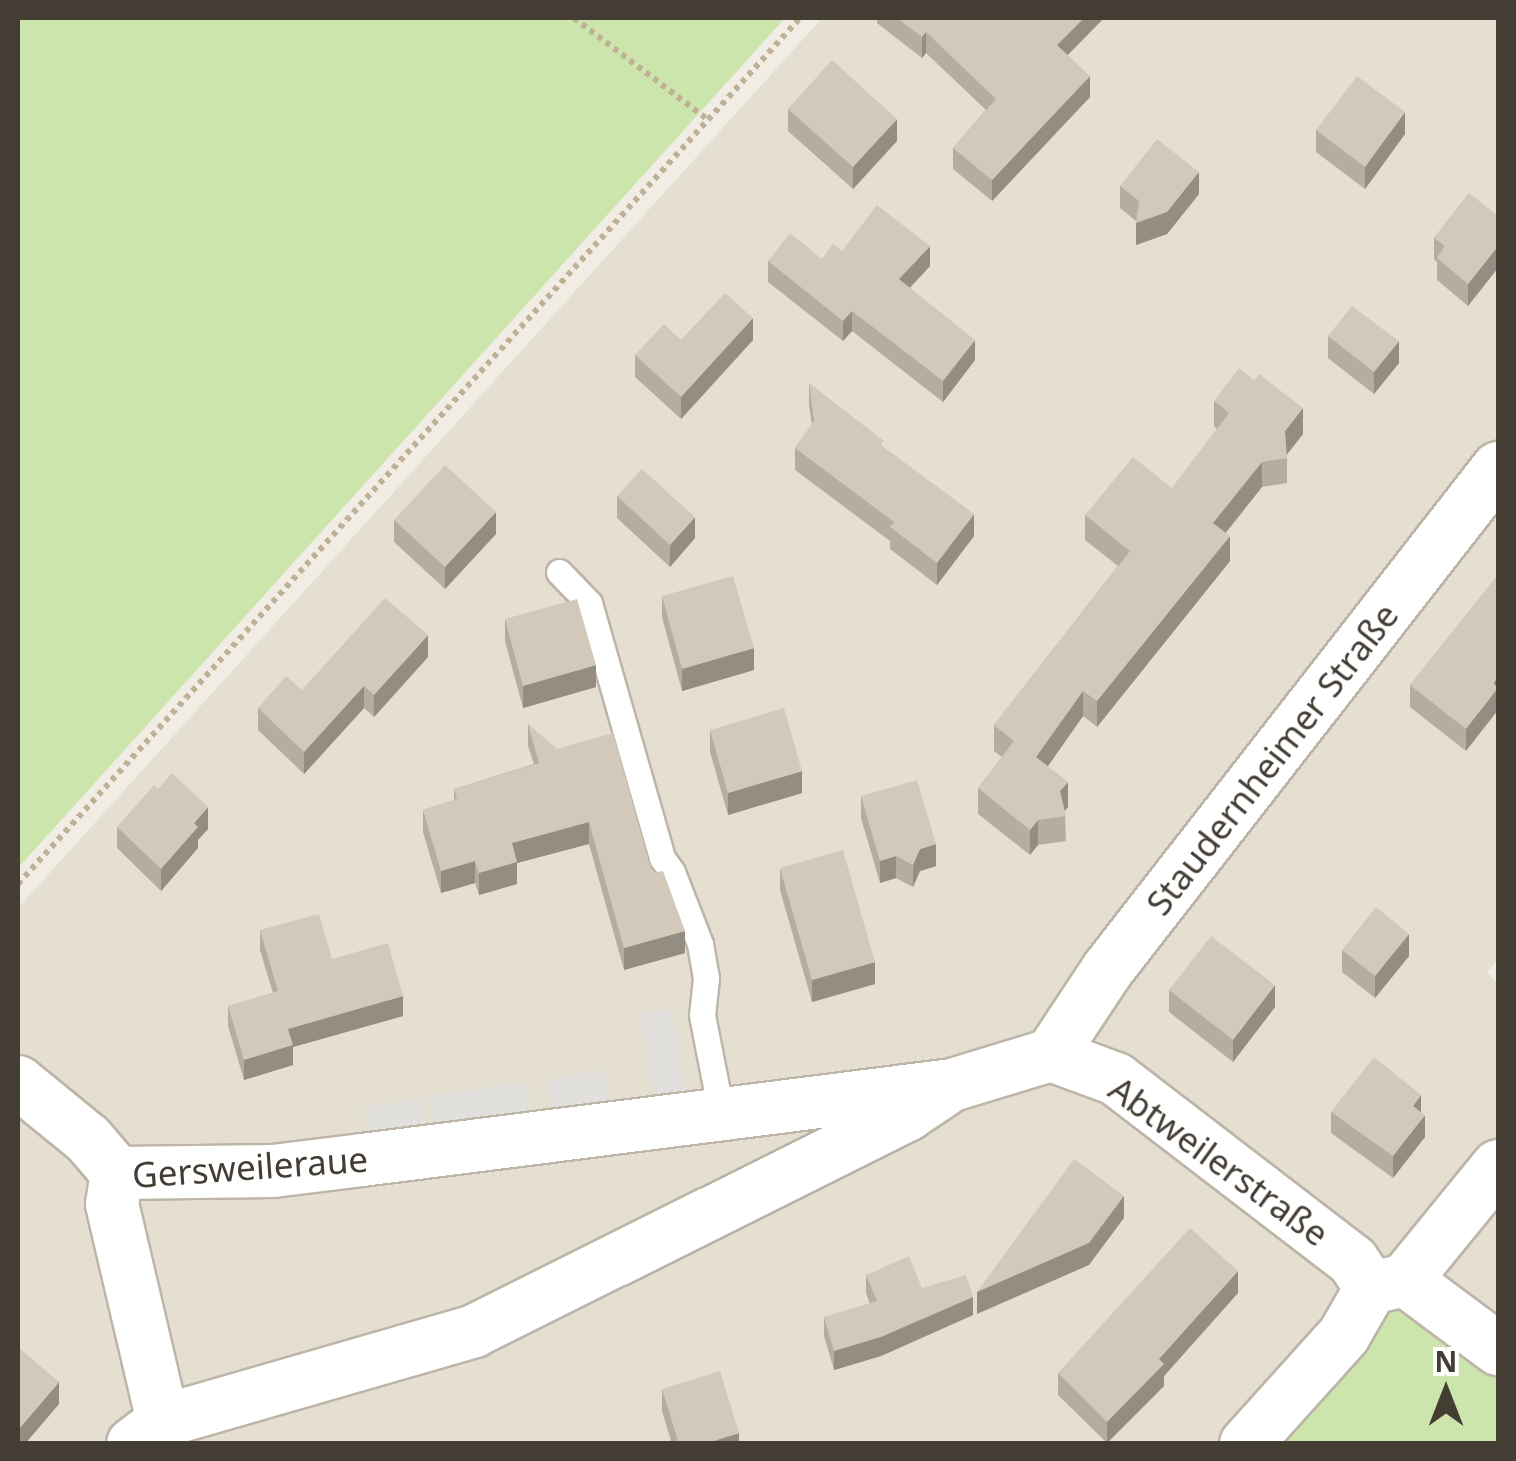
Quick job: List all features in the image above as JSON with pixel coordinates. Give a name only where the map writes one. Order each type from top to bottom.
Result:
[{"type":"street","name":"Staudernheimer Straße","points":[[1052,1055],[1108,969],[1498,468]]},
{"type":"street","name":"Gersweileraue","points":[[952,1085],[907,1115],[474,1331],[148,1432],[112,1204],[117,1173],[273,1171],[952,1085],[1052,1055]]},
{"type":"street","name":"Abtweilerstraße","points":[[1052,1055],[1116,1080],[1354,1261],[1498,1349]]},
{"type":"street","points":[[18,1082],[88,1138],[117,1173]]},
{"type":"street","points":[[1246,1444],[1498,1166]]},
{"type":"lane","points":[[559,572],[589,603],[662,858],[672,872],[700,944],[706,978],[702,1015],[721,1112]]},
{"type":"path","points":[[574,18],[707,119]]},
{"type":"path","points":[[18,884],[800,18]]},
{"type":"shaded area","points":[[822,18],[1498,18],[1498,958],[1487,973],[1498,983],[1498,1350],[1246,1443],[18,1444],[18,908]]},
{"type":"shaded area","points":[[672,1009],[686,1096],[655,1101],[640,1014]]},
{"type":"shaded area","points":[[604,1070],[609,1102],[551,1112],[546,1080]]},
{"type":"shaded area","points":[[527,1082],[531,1114],[434,1128],[429,1096]]},
{"type":"shaded area","points":[[420,1098],[425,1127],[369,1136],[365,1107]]},
{"type":"green space","points":[[18,18],[785,18],[18,868]]},
{"type":"green space","points":[[1371,1288],[1498,1350],[1498,1443],[1246,1444]]},
{"type":"building","points":[[897,18],[1084,18],[1057,45],[1090,76],[992,180],[953,148],[996,99],[926,32],[922,37]]},
{"type":"building","points":[[832,60],[897,119],[853,167],[788,109]]},
{"type":"building","points":[[1357,76],[1405,112],[1365,167],[1316,130]]},
{"type":"building","points":[[1157,139],[1199,172],[1167,212],[1136,223],[1139,201],[1120,186]]},
{"type":"building","points":[[1469,193],[1498,216],[1498,246],[1468,284],[1437,258],[1445,246],[1434,238]]},
{"type":"building","points":[[877,205],[930,246],[899,279],[975,340],[943,381],[852,311],[843,321],[768,261],[790,233],[822,259],[833,244],[842,251]]},
{"type":"building","points":[[725,293],[753,318],[681,397],[635,355],[664,324],[681,340]]},
{"type":"building","points":[[1352,306],[1399,341],[1374,372],[1328,336]]},
{"type":"building","points":[[1239,368],[1254,380],[1259,374],[1303,408],[1285,431],[1287,458],[1262,462],[1213,523],[1230,536],[1097,701],[1083,691],[1036,757],[1068,782],[1060,791],[1066,816],[1038,820],[1030,830],[978,788],[1014,741],[994,725],[1130,551],[1085,515],[1133,457],[1172,488],[1229,413],[1214,401]]},
{"type":"building","points":[[809,383],[884,441],[881,445],[974,514],[937,563],[890,527],[894,522],[795,448],[814,421]]},
{"type":"building","points":[[445,465],[496,512],[445,567],[394,520]]},
{"type":"building","points":[[642,469],[695,517],[670,545],[617,496]]},
{"type":"building","points":[[1498,575],[1498,676],[1493,683],[1498,688],[1466,729],[1410,685]]},
{"type":"building","points":[[733,576],[754,648],[682,669],[662,596]]},
{"type":"building","points":[[385,598],[428,635],[374,695],[364,686],[304,752],[258,708],[286,676],[302,690]]},
{"type":"building","points":[[577,599],[596,665],[523,686],[505,619]]},
{"type":"building","points":[[784,708],[802,771],[728,793],[710,730]]},
{"type":"building","points":[[528,724],[557,749],[613,733],[652,873],[663,871],[685,931],[624,948],[589,822],[512,843],[517,862],[479,873],[475,861],[441,871],[423,810],[457,799],[454,789],[539,763]]},
{"type":"building","points":[[172,773],[208,807],[194,823],[198,827],[161,869],[117,827],[154,785],[158,789]]},
{"type":"building","points":[[917,780],[936,844],[920,849],[913,865],[896,856],[880,861],[861,796]]},
{"type":"building","points":[[843,850],[875,962],[812,980],[780,868]]},
{"type":"building","points":[[1376,907],[1409,934],[1375,976],[1342,950]]},
{"type":"building","points":[[319,914],[332,959],[388,943],[403,996],[288,1029],[293,1045],[244,1060],[228,1006],[278,991],[260,930]]},
{"type":"building","points":[[1211,936],[1275,985],[1233,1040],[1169,990]]},
{"type":"building","points":[[1374,1057],[1421,1095],[1413,1106],[1425,1115],[1393,1156],[1331,1112]]},
{"type":"building","points":[[1074,1159],[1124,1196],[1089,1243],[977,1292]]},
{"type":"building","points":[[1190,1228],[1238,1271],[1159,1359],[1164,1364],[1107,1422],[1058,1373]]},
{"type":"building","points":[[909,1256],[922,1288],[966,1275],[973,1297],[881,1337],[834,1351],[824,1317],[877,1301],[866,1275]]},
{"type":"building","points":[[18,1347],[59,1382],[18,1430]]},
{"type":"building","points":[[720,1371],[739,1433],[704,1444],[679,1444],[662,1389]]}]
